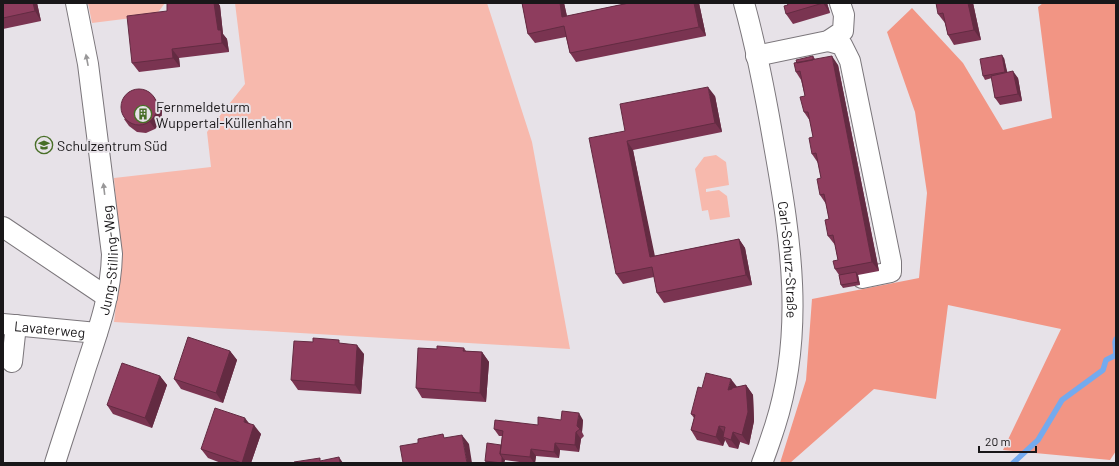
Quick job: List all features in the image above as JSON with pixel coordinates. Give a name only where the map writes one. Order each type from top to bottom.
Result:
[{"type":"street","name":"Jung-Stilling-Weg","points":[[55,463],[97,333],[111,276],[112,254],[88,64],[76,3]]},
{"type":"street","name":"Carl-Schurz-Straße","points":[[744,3],[772,129],[786,219],[794,306],[791,354],[783,401],[762,463]]},
{"type":"street","points":[[756,56],[828,41],[843,31],[844,15],[840,3]]},
{"type":"street","points":[[828,41],[842,45],[850,61],[891,262],[891,272],[862,278]]},
{"type":"street","points":[[3,227],[107,297]]},
{"type":"street","points":[[10,325],[12,362]]},
{"type":"street","name":"Lavaterweg","points":[[10,325],[97,333]]},
{"type":"shaded area","points":[[88,3],[165,3],[156,15],[92,23]]},
{"type":"shaded area","points":[[235,3],[487,3],[532,142],[570,349],[114,322],[121,262],[114,178],[211,167],[207,132],[245,84]]},
{"type":"shaded area","points":[[1043,3],[1116,3],[1116,451],[1110,460],[1003,450],[1061,329],[948,305],[936,399],[874,389],[790,463],[780,463],[806,380],[812,299],[919,278],[927,193],[915,112],[887,32],[912,8],[963,63],[1003,130],[1052,118],[1038,7]]},
{"type":"shaded area","points":[[716,155],[726,162],[729,185],[706,189],[706,192],[719,190],[727,196],[730,217],[710,220],[708,210],[702,211],[695,169],[704,157]]},
{"type":"building","points":[[3,3],[33,3],[35,11],[3,18]]},
{"type":"building","points":[[167,3],[214,3],[218,30],[221,30],[222,43],[172,49],[173,58],[132,63],[127,16],[167,11]]},
{"type":"building","points":[[522,3],[560,3],[562,17],[629,3],[694,3],[699,27],[570,53],[564,26],[528,34]]},
{"type":"building","points":[[787,3],[823,3],[786,14],[784,6],[788,5]]},
{"type":"building","points":[[936,3],[968,3],[974,30],[948,35],[943,13],[938,14]]},
{"type":"building","points":[[1002,55],[1005,72],[983,76],[980,59]]},
{"type":"building","points":[[813,56],[813,60],[797,63],[796,60]]},
{"type":"building","points":[[832,56],[872,262],[835,269],[833,261],[838,260],[833,235],[828,236],[825,220],[829,219],[824,194],[820,195],[817,179],[821,178],[816,153],[812,154],[809,138],[813,137],[808,112],[804,112],[800,97],[805,96],[800,71],[796,72],[794,63]]},
{"type":"building","points":[[1013,71],[1018,94],[995,98],[991,76]]},
{"type":"building","points":[[708,87],[715,123],[627,141],[650,257],[739,239],[746,275],[657,293],[652,267],[616,274],[589,138],[625,131],[620,104]]},
{"type":"building","name":"Fernmeldeturm Wuppertal-Küllenhahn","points":[[143,89],[152,94],[156,100],[156,114],[152,120],[143,125],[135,125],[126,120],[122,114],[121,103],[126,94],[132,90]]},
{"type":"building","points":[[856,272],[858,282],[841,285],[839,275]]},
{"type":"building","points":[[188,337],[230,351],[216,393],[174,379]]},
{"type":"building","points":[[313,338],[339,340],[339,343],[357,345],[355,385],[291,380],[294,341],[313,342]]},
{"type":"building","points":[[437,346],[464,348],[463,351],[482,352],[480,393],[416,388],[418,348],[437,349]]},
{"type":"building","points":[[122,363],[160,376],[145,418],[107,405]]},
{"type":"building","points":[[706,373],[731,379],[728,390],[746,385],[748,412],[742,435],[733,432],[731,440],[723,437],[725,427],[719,426],[716,437],[691,430],[695,415],[691,414],[698,387],[702,388]]},
{"type":"building","points":[[215,408],[245,418],[244,422],[254,425],[242,463],[201,449]]},
{"type":"building","points":[[562,411],[579,413],[577,426],[580,429],[576,432],[575,445],[555,443],[554,452],[531,449],[530,457],[500,454],[503,431],[494,429],[495,420],[538,425],[538,417],[561,420]]},
{"type":"building","points":[[443,434],[444,438],[462,435],[467,463],[403,463],[400,446],[418,443],[418,439]]},
{"type":"building","points":[[487,443],[501,445],[500,454],[502,457],[502,463],[485,461]]},
{"type":"building","points":[[339,457],[340,463],[294,463],[320,458],[320,461]]},
{"type":"waterway","points":[[1013,463],[1038,440],[1062,400],[1103,370],[1106,360],[1116,355],[1116,339]]},
{"type":"place","name":"Fernmeldeturm Wuppertal-Küllenhahn","points":[[143,114]]},
{"type":"place","name":"Schulzentrum Süd","points":[[44,145]]}]
